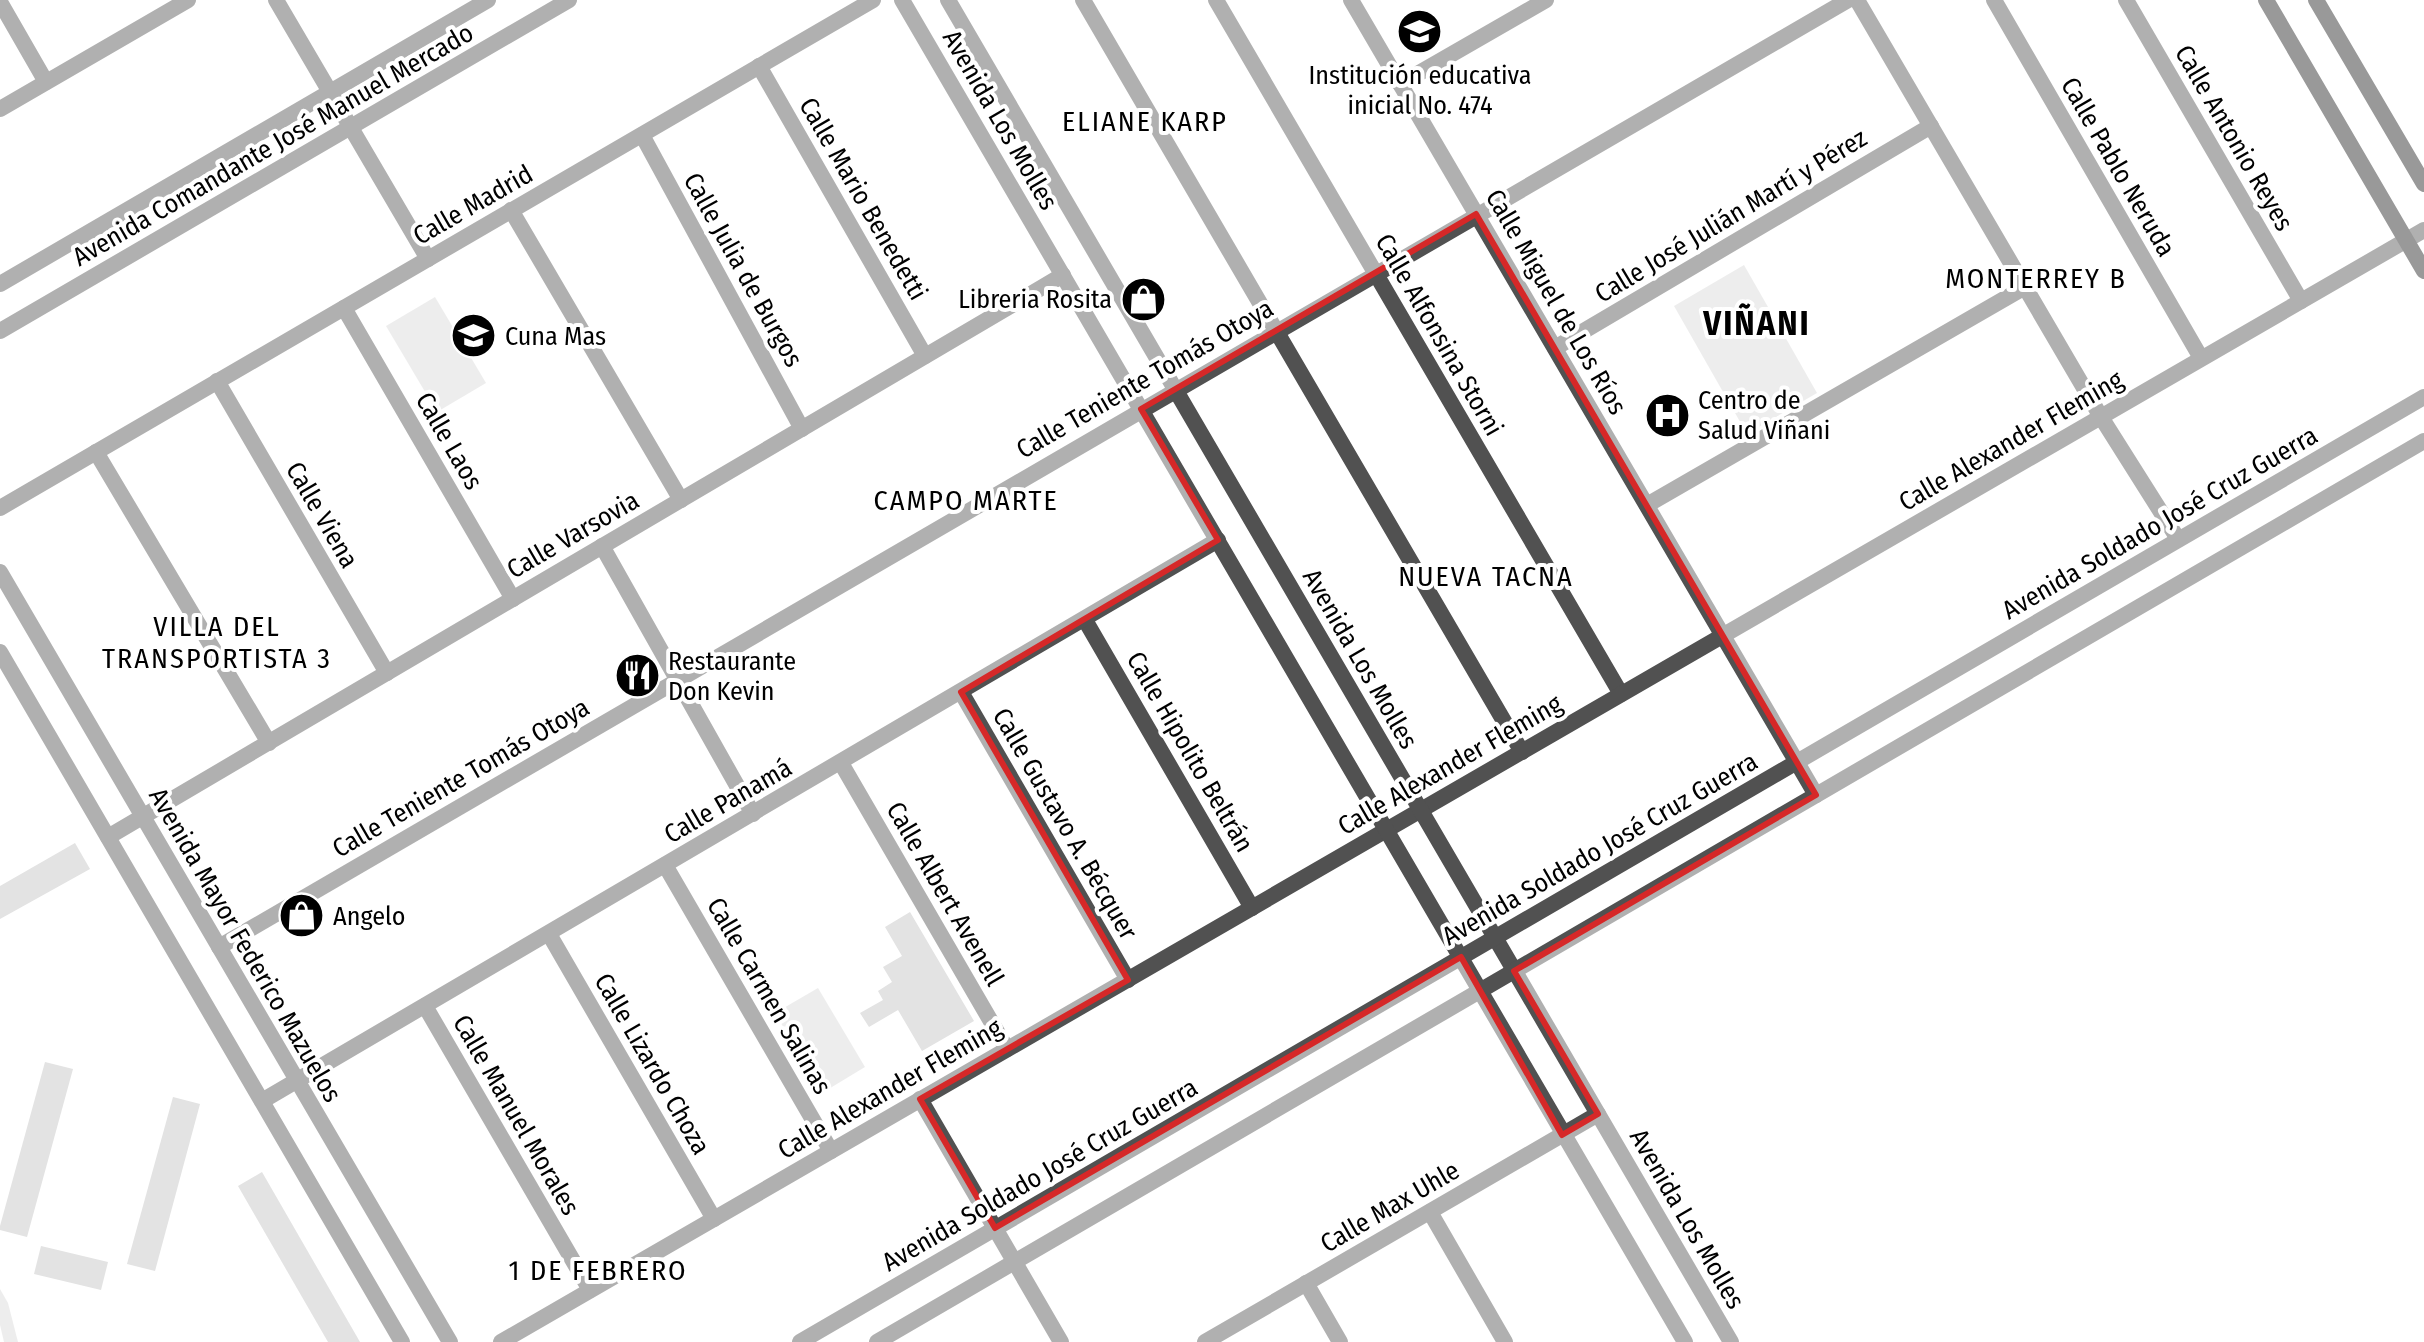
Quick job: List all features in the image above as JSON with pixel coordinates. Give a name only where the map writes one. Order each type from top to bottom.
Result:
[{"type":"main road","points":[[2266,0],[2424,271]]},
{"type":"main road","points":[[2316,0],[2424,184]]},
{"type":"street","points":[[0,109],[164,6],[188,0]]},
{"type":"street","points":[[276,0],[428,259]]},
{"type":"street","name":"Avenida Comandante José Manuel Mercado","points":[[0,284],[488,0]]},
{"type":"street","name":"Avenida Comandante José Manuel Mercado","points":[[0,331],[569,0]]},
{"type":"street","name":"Calle Madrid","points":[[0,508],[873,0]]},
{"type":"street","name":"Avenida Los Molles","points":[[902,0],[1685,1342]]},
{"type":"street","name":"Avenida Los Molles","points":[[948,0],[1731,1342]]},
{"type":"street","points":[[1083,0],[1522,752]]},
{"type":"street","name":"Calle Alfonsina Storni","points":[[1216,0],[1621,694]]},
{"type":"street","name":"Calle Miguel de Los Ríos","points":[[1351,0],[1816,795]]},
{"type":"street","points":[[1400,84],[1546,0]]},
{"type":"street","name":"Calle Teniente Tomás Otoya","points":[[219,947],[1848,0]]},
{"type":"street","points":[[1857,0],[2101,417],[2178,539]]},
{"type":"street","name":"Calle Pablo Neruda","points":[[1994,0],[2201,358]]},
{"type":"street","name":"Calle Antonio Reyes","points":[[2126,0],[2301,301]]},
{"type":"street","points":[[0,2],[46,82]]},
{"type":"street","name":"Calle Mario Benedetti","points":[[759,66],[925,356]]},
{"type":"street","name":"Calle José Julián Martí y Pérez","points":[[1555,348],[1931,126]]},
{"type":"street","name":"Calle Julia de Burgos","points":[[642,135],[802,429]]},
{"type":"street","points":[[511,210],[681,500]]},
{"type":"street","name":"Calle Alexander Fleming","points":[[501,1342],[2424,230]]},
{"type":"street","name":"Calle Varsovia","points":[[108,837],[1063,275]]},
{"type":"street","points":[[1647,505],[2025,287]]},
{"type":"street","name":"Calle Laos","points":[[344,308],[513,599]]},
{"type":"street","name":"Calle Viena","points":[[217,381],[387,673]]},
{"type":"street","name":"Avenida Soldado José Cruz Guerra","points":[[800,1342],[2424,397]]},
{"type":"street","points":[[877,1342],[2424,441]]},
{"type":"street","points":[[96,452],[269,743]]},
{"type":"street","name":"Calle Panamá","points":[[262,1101],[1218,540]]},
{"type":"street","points":[[602,546],[753,814]]},
{"type":"street","name":"Avenida Mayor Federico Mazuelos","points":[[0,572],[450,1342]]},
{"type":"street","name":"Calle Hipolito Beltrán","points":[[1085,620],[1252,908]]},
{"type":"street","points":[[0,652],[402,1342]]},
{"type":"street","name":"Calle Gustavo A. Bécquer","points":[[961,692],[1128,980]]},
{"type":"street","name":"Calle Albert Avenell","points":[[841,763],[1007,1049]]},
{"type":"street","name":"Calle Carmen Salinas","points":[[665,865],[831,1151]]},
{"type":"street","name":"Calle Lizardo Choza","points":[[549,934],[714,1219]]},
{"type":"street","name":"Calle Manuel Morales","points":[[425,1006],[590,1290]]},
{"type":"street","points":[[920,1099],[1061,1342]]},
{"type":"street","name":"Calle Max Uhle","points":[[1205,1342],[1598,1114]]},
{"type":"street","points":[[1430,1212],[1505,1342]]},
{"type":"street","points":[[1306,1283],[1340,1342]]},
{"type":"highlighted area","points":[[1476,214],[1816,795],[1514,971],[1598,1114],[1562,1135],[1461,957],[995,1228],[920,1099],[1128,980],[961,692],[1218,540],[1141,409]]},
{"type":"shaded area","points":[[1744,265],[1817,393],[1747,434],[1674,306]]},
{"type":"shaded area","points":[[435,297],[486,383],[437,412],[386,326]]},
{"type":"shaded area","points":[[818,988],[865,1067],[822,1093],[775,1013]]},
{"type":"shaded area","points":[[0,1289],[8,1303],[18,1342],[4,1342],[0,1325]]},
{"type":"building","points":[[75,843],[90,869],[0,919],[0,886]]},
{"type":"building","points":[[910,912],[974,1021],[922,1051],[898,1010],[869,1027],[860,1013],[883,1000],[878,991],[892,982],[883,967],[902,956],[885,927]]},
{"type":"building","points":[[45,1062],[73,1069],[27,1237],[0,1230],[0,1226]]},
{"type":"building","points":[[173,1097],[200,1104],[155,1271],[127,1264]]},
{"type":"building","points":[[262,1172],[360,1342],[328,1342],[238,1186]]},
{"type":"building","points":[[41,1246],[108,1262],[101,1290],[34,1274]]},
{"type":"place","name":"Institución educativa inicial No. 474","points":[[1420,32]]},
{"type":"place","name":"Libreria Rosita","points":[[1143,299]]},
{"type":"place","name":"Cuna Mas","points":[[474,336]]},
{"type":"place","name":"Centro de Salud Viñani","points":[[1667,415]]},
{"type":"place","name":"Restaurante Don Kevin","points":[[637,676]]},
{"type":"place","name":"Angelo","points":[[302,916]]},
{"type":"district","name":"ELIANE KARP","points":[[1145,121]]},
{"type":"district","name":"MONTERREY B","points":[[2036,278]]},
{"type":"district","name":"VIÑANI","points":[[1757,323]]},
{"type":"district","name":"CAMPO MARTE","points":[[966,500]]},
{"type":"district","name":"NUEVA TACNA","points":[[1486,576]]},
{"type":"district","name":"VILLA DEL TRANSPORTISTA 3","points":[[217,642]]},
{"type":"district","name":"1 DE FEBRERO","points":[[598,1270]]}]
